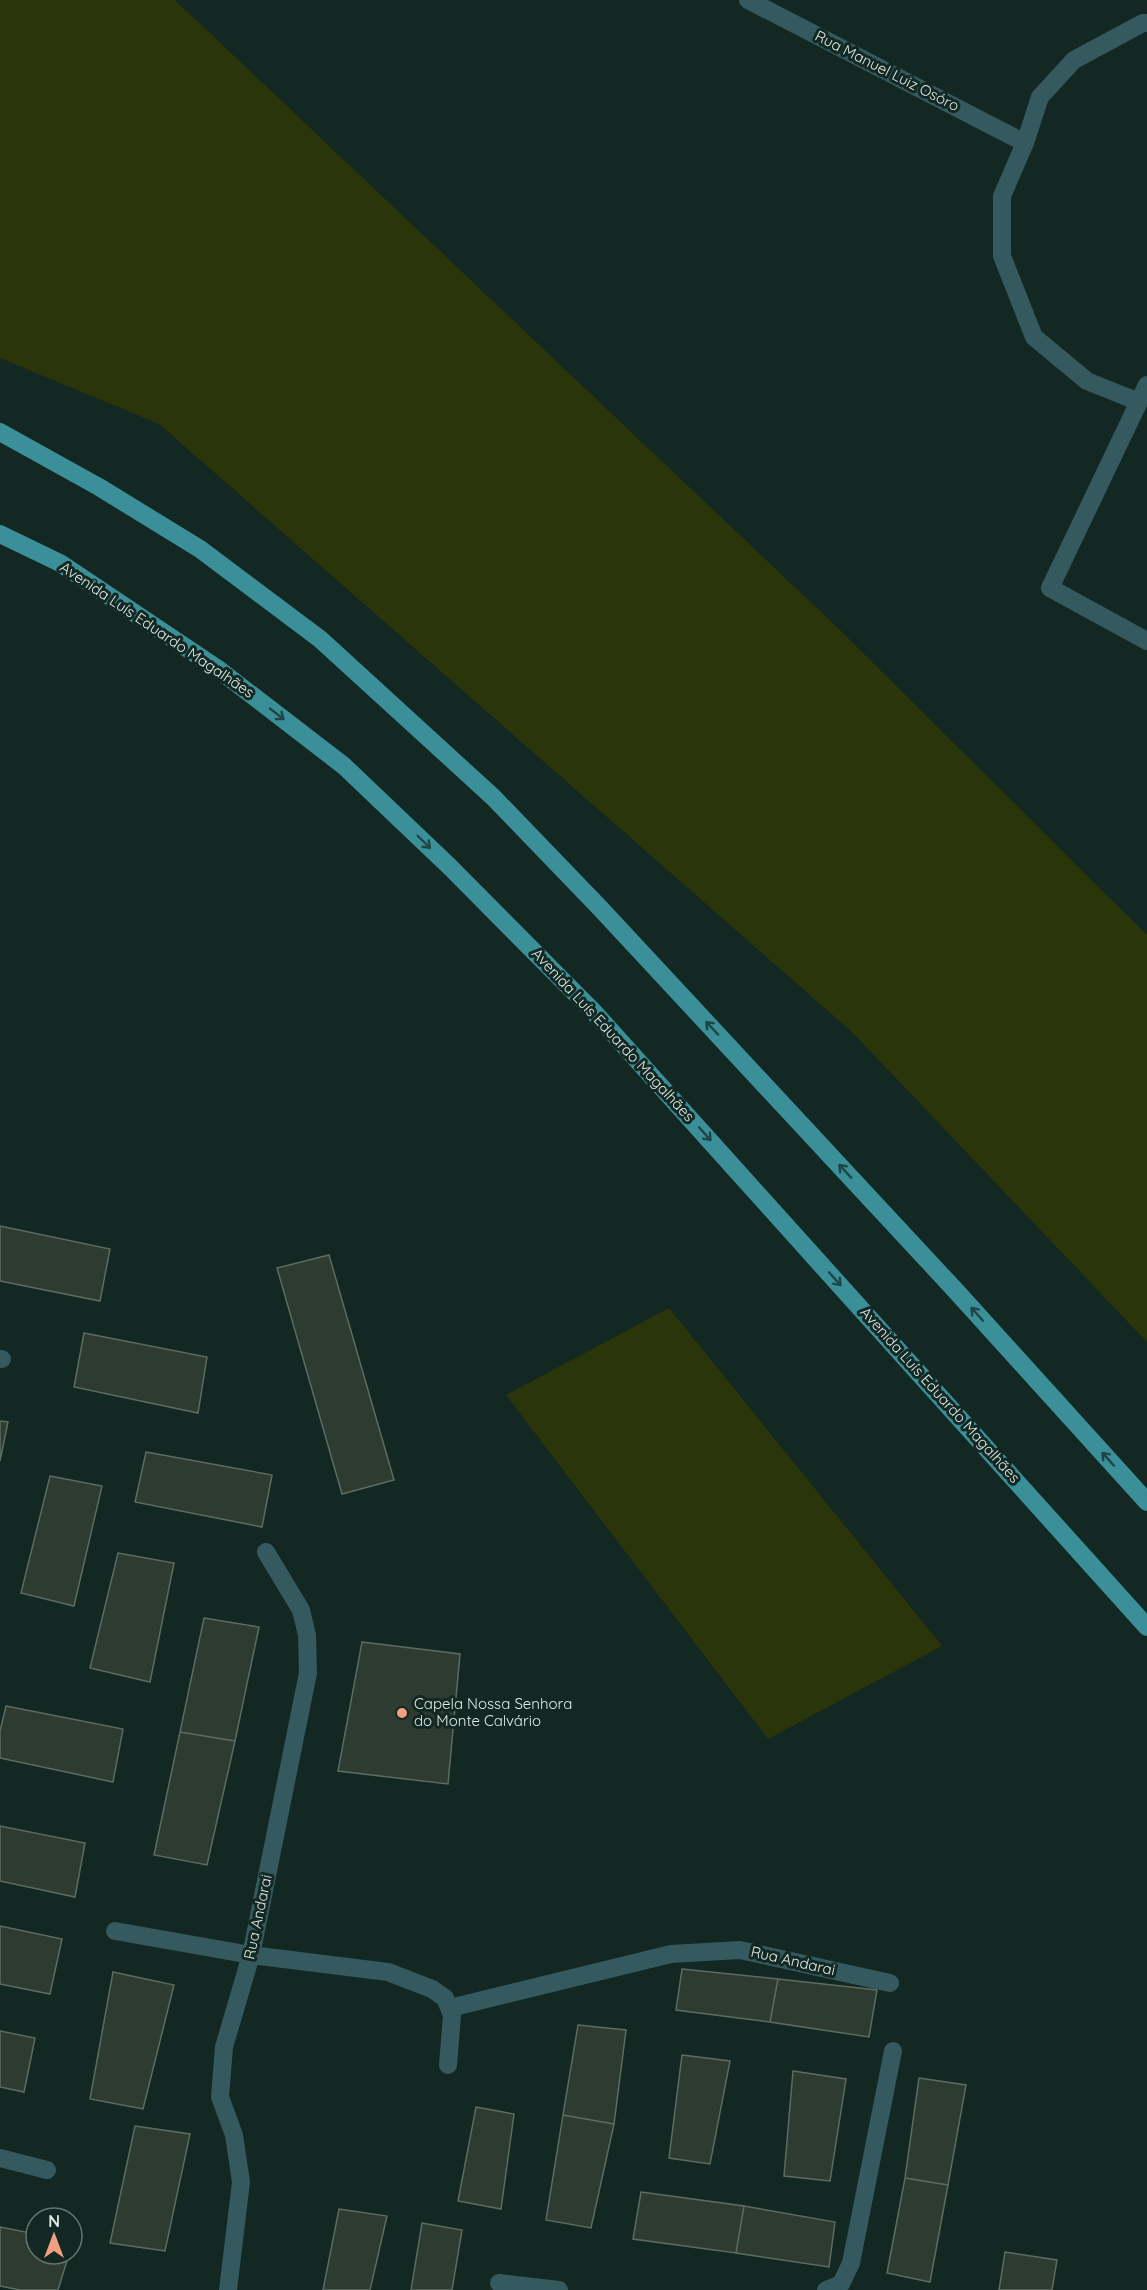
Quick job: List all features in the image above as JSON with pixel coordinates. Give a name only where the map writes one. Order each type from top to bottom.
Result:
[{"type":"main road","points":[[0,432],[99,487],[200,549],[320,639],[494,797],[956,1291],[1147,1502]]},
{"type":"main road","name":"Avenida Luís Eduardo Magalhães","points":[[0,534],[60,564],[218,669],[345,766],[450,867],[593,1011],[1147,1627]]},
{"type":"street","name":"Rua Manuel Luiz Osóro","points":[[748,0],[1025,142]]},
{"type":"street","points":[[1139,402],[1087,381],[1034,337],[1002,256],[1002,196],[1025,142],[1040,97],[1074,60],[1143,23],[1147,23]]},
{"type":"street","points":[[1147,385],[1050,588],[1147,641]]},
{"type":"street","name":"Rua Andarai","points":[[228,2290],[242,2182],[234,2135],[220,2097],[224,2047],[251,1955],[308,1673],[307,1635],[301,1610],[266,1552]]},
{"type":"street","points":[[115,1931],[251,1955],[388,1972],[432,1989],[445,1998],[452,2015],[448,2065]]},
{"type":"street","name":"Rua Andarai","points":[[450,2008],[671,1954],[740,1950],[890,1983]]},
{"type":"street","points":[[826,2290],[841,2284],[851,2263],[893,2051]]},
{"type":"street","points":[[0,2158],[46,2170]]},
{"type":"street","points":[[499,2283],[559,2290]]},
{"type":"green space","points":[[0,0],[175,0],[838,628],[1147,935],[1147,1342],[852,1032],[159,424],[0,358]]},
{"type":"green space","points":[[669,1308],[942,1646],[768,1739],[506,1395]]},
{"type":"building","points":[[0,1226],[110,1249],[100,1301],[0,1281]]},
{"type":"building","points":[[329,1255],[394,1480],[342,1494],[277,1268]]},
{"type":"building","points":[[84,1333],[207,1357],[198,1413],[74,1387]]},
{"type":"building","points":[[0,1421],[8,1422],[0,1461]]},
{"type":"building","points":[[146,1452],[272,1475],[262,1527],[135,1502]]},
{"type":"building","points":[[50,1476],[102,1486],[74,1606],[21,1593]]},
{"type":"building","points":[[118,1553],[174,1563],[150,1682],[90,1668]]},
{"type":"building","points":[[204,1618],[259,1627],[235,1741],[180,1732]]},
{"type":"building","name":"Capela Nossa Senhora do Monte Calvário","points":[[362,1642],[460,1654],[448,1784],[338,1771]]},
{"type":"building","points":[[6,1706],[123,1729],[113,1782],[0,1758],[0,1731]]},
{"type":"building","points":[[180,1732],[235,1741],[207,1865],[154,1855]]},
{"type":"building","points":[[0,1826],[85,1843],[75,1897],[0,1881]]},
{"type":"building","points":[[0,1926],[62,1939],[50,1994],[0,1984]]},
{"type":"building","points":[[682,1969],[778,1979],[770,2022],[676,2010]]},
{"type":"building","points":[[113,1972],[174,1985],[143,2109],[90,2099]]},
{"type":"building","points":[[778,1979],[877,1990],[869,2037],[770,2022]]},
{"type":"building","points":[[578,2025],[626,2030],[614,2124],[563,2115]]},
{"type":"building","points":[[0,2031],[35,2038],[24,2092],[0,2087]]},
{"type":"building","points":[[682,2055],[730,2061],[710,2164],[669,2158]]},
{"type":"building","points":[[793,2071],[846,2079],[830,2181],[784,2176]]},
{"type":"building","points":[[919,2078],[966,2085],[948,2185],[905,2178]]},
{"type":"building","points":[[476,2107],[514,2114],[501,2209],[458,2201]]},
{"type":"building","points":[[563,2115],[614,2124],[591,2228],[546,2220]]},
{"type":"building","points":[[135,2126],[190,2134],[165,2251],[110,2243]]},
{"type":"building","points":[[905,2178],[948,2185],[930,2282],[887,2273]]},
{"type":"building","points":[[641,2192],[744,2206],[736,2253],[633,2239]]},
{"type":"building","points":[[744,2206],[835,2222],[829,2267],[736,2253]]},
{"type":"building","points":[[339,2209],[387,2216],[370,2290],[323,2290]]},
{"type":"building","points":[[422,2223],[462,2230],[452,2290],[411,2290]]},
{"type":"building","points":[[0,2227],[24,2232],[24,2266],[65,2266],[58,2290],[20,2290],[0,2286]]},
{"type":"building","points":[[1005,2252],[1057,2260],[1052,2290],[999,2290]]},
{"type":"place","name":"Capela Nossa Senhora do Monte Calvário","points":[[402,1713]]}]
